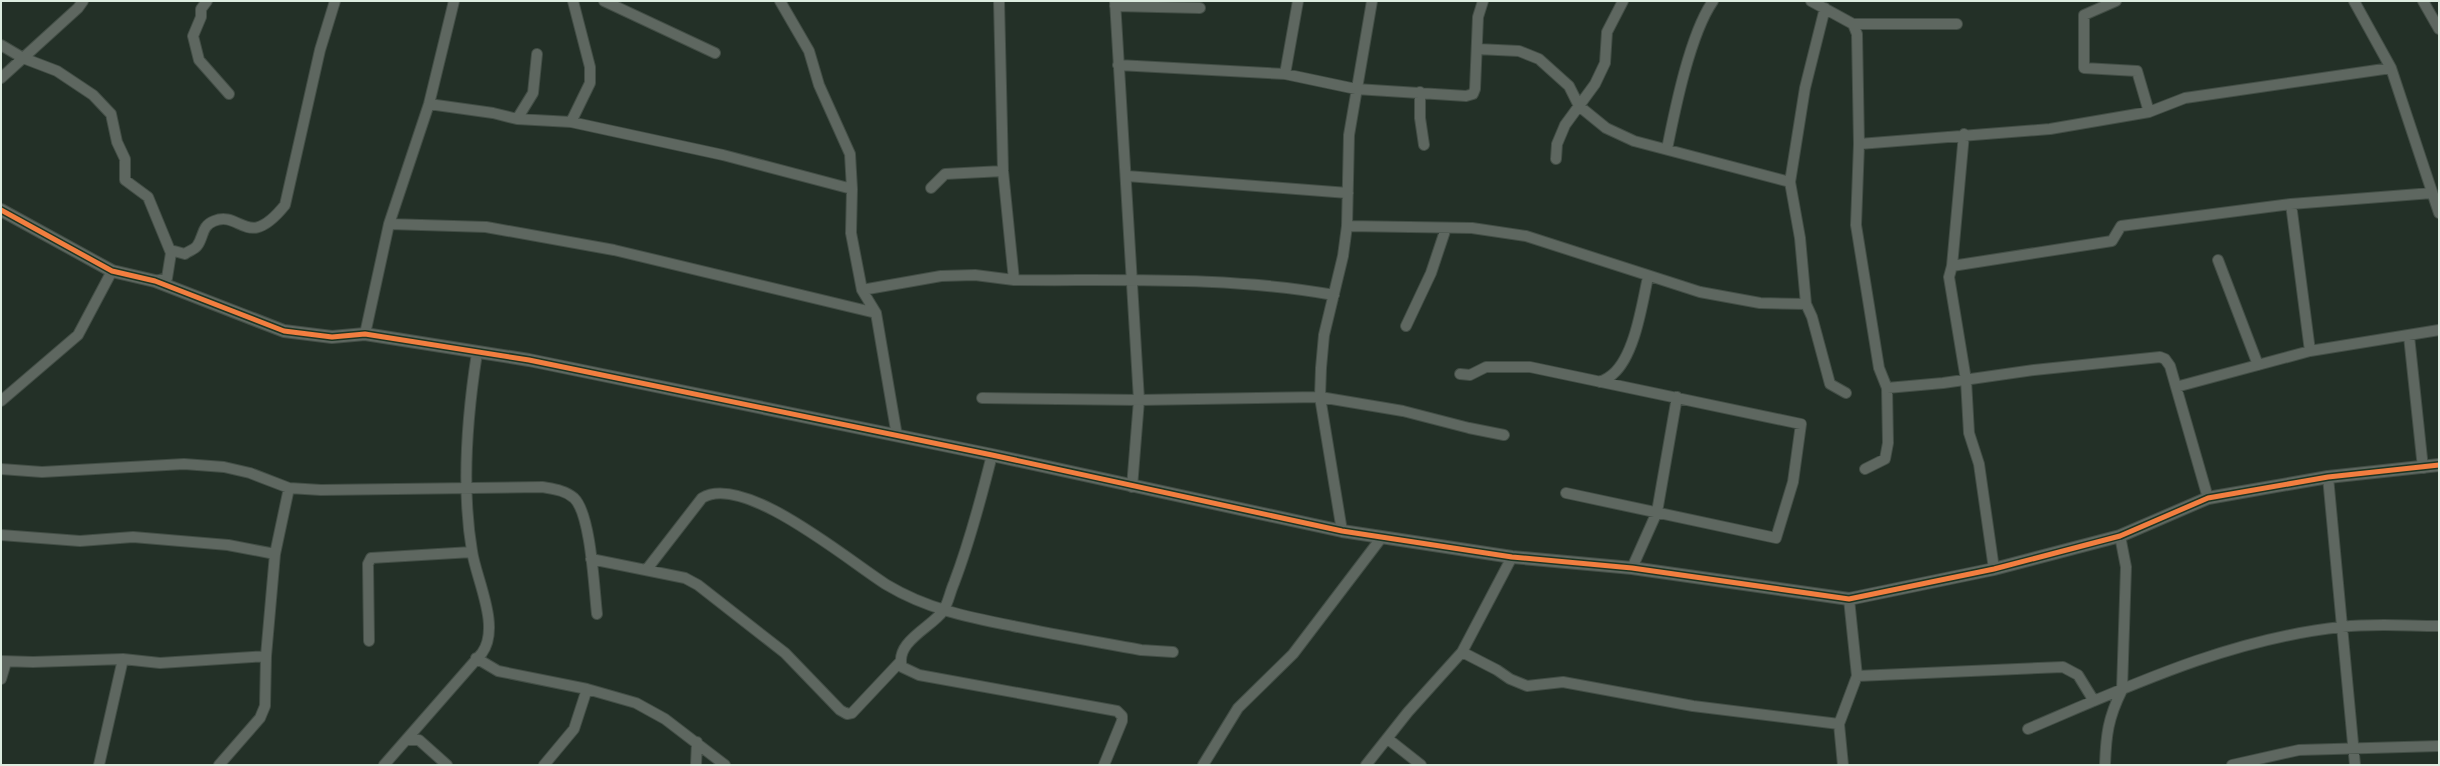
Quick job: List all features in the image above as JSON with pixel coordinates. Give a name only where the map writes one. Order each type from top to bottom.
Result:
[{"type":"street","points":[[1,78],[78,8],[83,1]]},
{"type":"street","points":[[207,1],[202,9],[201,17],[193,36],[199,60],[229,94]]},
{"type":"street","points":[[171,253],[174,251],[185,254],[197,246],[207,224],[214,221],[221,219],[250,228],[257,228],[271,220],[285,205],[320,50],[335,1]]},
{"type":"street","points":[[365,334],[389,224],[429,104],[454,1]]},
{"type":"street","points":[[571,122],[590,83],[590,67],[573,1]]},
{"type":"street","points":[[604,1],[715,53]]},
{"type":"street","points":[[627,1],[630,12]]},
{"type":"street","points":[[780,1],[809,51],[820,86],[850,154],[852,189],[851,233],[862,290],[876,313],[897,436]]},
{"type":"street","points":[[999,1],[1003,171],[1014,280]]},
{"type":"street","points":[[1285,74],[1298,1]]},
{"type":"street","points":[[1342,531],[1320,397],[1324,335],[1334,295],[1347,226],[1349,135],[1372,1]]},
{"type":"street","points":[[1118,65],[1285,74],[1356,89],[1466,96],[1473,94],[1478,17],[1483,1]]},
{"type":"street","points":[[1556,159],[1557,144],[1565,125],[1595,84],[1604,63],[1607,32],[1623,1]]},
{"type":"street","points":[[1667,149],[1676,104],[1698,33],[1713,1]]},
{"type":"street","points":[[1811,1],[1853,24],[1957,24]]},
{"type":"street","points":[[2116,1],[2084,15],[2084,68],[2137,71],[2149,112]]},
{"type":"street","points":[[2354,1],[2391,68],[2439,213]]},
{"type":"street","points":[[2423,1],[2439,29]]},
{"type":"street","points":[[1132,487],[1139,400],[1130,281],[1127,176],[1118,65],[1115,3],[1200,8]]},
{"type":"street","points":[[1825,8],[1805,88],[1790,182],[1800,238],[1806,304],[1812,317],[1830,384],[1846,393]]},
{"type":"street","points":[[1853,24],[1857,34],[1858,50],[1859,144],[1856,224],[1879,368],[1887,388],[1888,453],[1885,459],[1878,464],[1865,469]]},
{"type":"street","points":[[1,45],[23,58],[57,71],[93,95],[111,114],[117,142],[125,159],[125,180],[148,197],[171,253],[167,278],[155,281]]},
{"type":"street","points":[[1477,49],[1519,51],[1539,59],[1568,86],[1579,106],[1606,128],[1634,141],[1790,182]]},
{"type":"street","points":[[517,119],[533,93],[537,54]]},
{"type":"street","points":[[1859,144],[1964,134],[2050,129],[2149,112],[2185,98],[2391,68]]},
{"type":"street","points":[[1420,92],[1420,118],[1424,145]]},
{"type":"street","points":[[429,104],[493,113],[517,119],[571,122],[723,155],[852,189]]},
{"type":"street","points":[[1964,134],[1952,266],[1949,277],[1966,380],[1969,433],[1979,464],[1994,569]]},
{"type":"street","points":[[931,188],[945,174],[1003,171]]},
{"type":"street","points":[[1127,176],[1348,193]]},
{"type":"street","points":[[1952,266],[2112,240],[2121,226],[2291,204],[2432,193]]},
{"type":"street","points":[[2291,204],[2310,352]]},
{"type":"street","points":[[1,210],[112,271],[155,281],[284,331],[332,336],[365,334],[586,371],[992,455],[1132,487],[1342,531],[1512,557],[1632,568],[1849,599],[1994,569],[2120,536],[2208,498],[2328,477],[2423,468],[2439,465]]},
{"type":"street","points":[[389,224],[494,228],[614,250],[876,313]]},
{"type":"street","points":[[1347,226],[1472,228],[1526,236],[1648,277],[1700,292],[1760,303],[1806,304]]},
{"type":"street","points":[[1406,326],[1431,273],[1446,228]]},
{"type":"street","points":[[2218,260],[2258,365]]},
{"type":"street","points":[[1,402],[78,335],[112,271]]},
{"type":"street","points":[[862,290],[941,276],[974,275],[1014,280],[1130,281],[1251,285],[1293,288],[1334,295]]},
{"type":"street","points":[[1600,382],[1613,374],[1626,358],[1638,323],[1648,277]]},
{"type":"street","points":[[2176,387],[2310,352],[2439,330]]},
{"type":"street","points":[[2408,336],[2423,468]]},
{"type":"street","points":[[384,765],[423,723],[487,646],[490,632],[478,572],[472,552],[466,487],[470,406],[477,353]]},
{"type":"street","points":[[1887,388],[2156,357],[2168,362],[2208,498]]},
{"type":"street","points":[[1460,374],[1470,375],[1486,367],[1530,367],[1801,424],[1793,482],[1776,538],[1566,493]]},
{"type":"street","points":[[982,398],[1139,400],[1320,397],[1403,411],[1469,428],[1504,435]]},
{"type":"street","points":[[1632,568],[1657,512],[1677,397]]},
{"type":"street","points":[[591,559],[647,569],[662,575],[685,578],[711,594],[785,653],[847,714],[852,713],[900,662],[906,646],[921,629],[943,612],[971,538],[992,455]]},
{"type":"street","points":[[1,469],[42,472],[184,464],[224,467],[244,471],[289,488],[321,490],[542,487],[567,493],[577,501],[584,514],[597,614]]},
{"type":"street","points":[[2328,477],[2355,765]]},
{"type":"street","points":[[219,765],[262,714],[266,700],[266,656],[275,554],[289,488]]},
{"type":"street","points":[[647,569],[702,498],[708,494],[722,493],[752,499],[780,514],[888,586],[943,612],[1141,650],[1173,652]]},
{"type":"street","points":[[1,535],[80,541],[133,537],[228,545],[275,554]]},
{"type":"street","points":[[2105,765],[2106,729],[2112,709],[2122,690],[2126,567],[2120,536]]},
{"type":"street","points":[[1203,765],[1238,708],[1293,654],[1382,537]]},
{"type":"street","points":[[369,641],[368,564],[371,558],[472,552]]},
{"type":"street","points":[[1366,765],[1462,652],[1512,557]]},
{"type":"street","points":[[1843,765],[1839,724],[1857,676],[1849,599]]},
{"type":"street","points":[[2028,729],[2094,701],[2228,649],[2305,632],[2343,627],[2439,626]]},
{"type":"street","points":[[1462,652],[1497,670],[1510,679],[1527,686],[1563,682],[1693,706],[1839,724]]},
{"type":"street","points":[[1,680],[4,661],[123,659],[160,663],[266,656]]},
{"type":"street","points":[[476,658],[498,671],[587,689],[636,703],[665,719],[697,742],[725,765]]},
{"type":"street","points":[[100,765],[123,659]]},
{"type":"street","points":[[900,662],[906,671],[919,675],[1117,710],[1122,716],[1122,721],[1104,765]]},
{"type":"street","points":[[1857,676],[2063,667],[2078,675],[2094,701]]},
{"type":"street","points":[[544,765],[574,729],[587,689]]},
{"type":"street","points":[[1388,738],[1421,765]]},
{"type":"street","points":[[406,740],[419,740],[447,765]]},
{"type":"street","points":[[696,765],[697,742]]},
{"type":"street","points":[[2232,765],[2299,750],[2353,750],[2439,746]]},
{"type":"cycle path","points":[[1,210],[112,271],[155,281],[284,331],[332,337],[365,334],[529,360],[992,455],[1342,531],[1512,557],[1632,568],[1849,599],[1994,569],[2120,536],[2208,498],[2328,477],[2439,465]]}]
